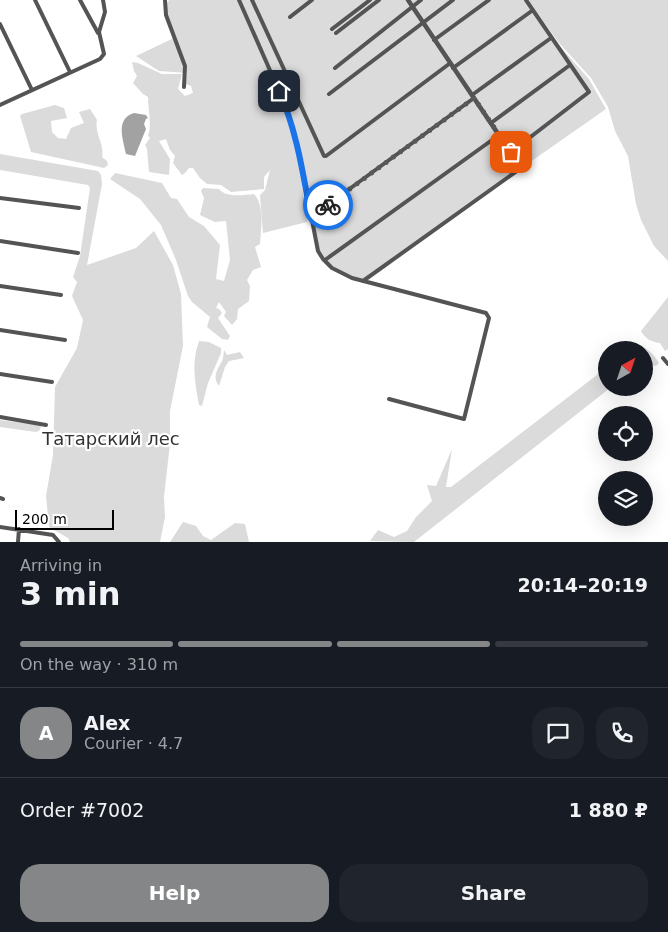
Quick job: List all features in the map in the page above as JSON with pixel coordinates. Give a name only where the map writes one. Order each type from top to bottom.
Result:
[{"type":"street","points":[[35,0],[70,72]]},
{"type":"street","points":[[0,105],[100,59],[104,54],[99,36],[80,0]]},
{"type":"street","points":[[99,36],[104,12],[104,0]]},
{"type":"street","points":[[165,0],[166,15],[185,66],[184,87]]},
{"type":"street","points":[[239,0],[287,109],[302,168],[316,244],[325,260],[342,273],[486,313],[489,318],[464,419],[389,399]]},
{"type":"street","points":[[252,0],[326,156],[450,64]]},
{"type":"street","points":[[290,17],[312,0]]},
{"type":"street","points":[[332,29],[370,0]]},
{"type":"street","points":[[336,33],[379,0]]},
{"type":"street","points":[[363,280],[521,168],[408,0]]},
{"type":"street","points":[[335,68],[421,0]]},
{"type":"street","points":[[330,94],[453,0]]},
{"type":"street","points":[[434,40],[489,0]]},
{"type":"street","points":[[511,152],[589,92],[526,0]]},
{"type":"street","points":[[453,68],[532,10]]},
{"type":"street","points":[[0,24],[32,90]]},
{"type":"street","points":[[311,217],[551,38]]},
{"type":"street","points":[[491,123],[570,65]]},
{"type":"street","points":[[325,260],[498,134]]},
{"type":"street","points":[[0,198],[79,208]]},
{"type":"street","points":[[0,241],[78,253]]},
{"type":"street","points":[[0,286],[60,295]]},
{"type":"street","points":[[0,330],[65,340]]},
{"type":"street","points":[[663,358],[668,363]]},
{"type":"street","points":[[0,374],[52,382]]},
{"type":"street","points":[[0,417],[46,425]]},
{"type":"street","points":[[0,527],[53,535],[59,542]]},
{"type":"street","points":[[18,542],[19,530]]},
{"type":"green space","points":[[169,0],[527,0],[558,44],[589,79],[606,109],[363,279],[336,269],[318,247],[297,140],[294,142],[300,169],[307,222],[263,233],[260,195],[265,190],[270,170],[264,177],[264,189],[231,192],[221,185],[207,184],[193,168],[189,168],[182,175],[173,163],[175,156],[170,150],[166,139],[159,141],[170,159],[169,175],[149,172],[145,145],[150,138],[148,136],[150,122],[148,97],[133,83],[137,76],[132,62],[162,74],[182,74],[178,89],[185,96],[193,93],[191,86],[184,83],[187,73],[159,71],[136,56],[174,38],[165,8]]},
{"type":"green space","points":[[528,0],[668,0],[668,261],[654,246],[641,220],[636,204],[628,156],[615,131],[608,107],[591,78],[559,43]]},
{"type":"green space","points":[[55,105],[64,108],[67,118],[51,121],[52,132],[58,138],[66,139],[71,128],[84,123],[79,112],[90,109],[97,120],[96,125],[103,152],[102,157],[107,161],[108,165],[104,168],[31,152],[20,116]]},
{"type":"green space","name":"Татарский лес","points":[[0,154],[98,171],[101,175],[102,184],[87,265],[136,248],[154,231],[173,265],[181,294],[183,346],[170,411],[170,443],[164,497],[165,517],[160,542],[70,542],[68,538],[49,527],[46,496],[53,455],[55,387],[77,348],[83,320],[72,296],[77,282],[73,277],[80,256],[90,188],[88,185],[0,170]]},
{"type":"green space","points":[[115,173],[162,183],[171,198],[177,199],[189,217],[204,226],[220,245],[216,279],[224,281],[230,260],[226,221],[215,222],[200,215],[204,198],[201,191],[203,188],[219,189],[231,195],[254,194],[261,211],[260,244],[255,247],[261,267],[253,270],[247,280],[250,286],[249,301],[238,309],[237,319],[232,325],[224,316],[226,312],[219,302],[216,308],[222,313],[218,318],[230,336],[228,340],[222,339],[207,327],[210,317],[192,302],[188,296],[176,260],[161,225],[140,199],[110,179]]},
{"type":"green space","points":[[668,297],[668,349],[665,351],[660,343],[649,340],[641,331]]},
{"type":"green space","points":[[199,341],[209,342],[221,348],[221,353],[208,383],[202,406],[199,405],[195,373],[195,357]]},
{"type":"green space","points":[[224,350],[227,355],[240,352],[244,358],[229,361],[219,386],[216,375],[223,359]]},
{"type":"green space","points":[[653,355],[659,363],[656,366],[653,366]]},
{"type":"green space","points":[[598,374],[598,396],[600,396],[414,542],[370,541],[378,530],[394,537],[407,531],[416,517],[432,501],[427,485],[436,486],[452,449],[446,487],[451,487]]},
{"type":"green space","points":[[0,420],[39,425],[41,427],[36,432],[0,427]]},
{"type":"green space","points":[[183,522],[196,526],[203,536],[211,540],[235,523],[245,524],[249,542],[170,542]]},
{"type":"shaded area","points":[[134,113],[146,115],[148,118],[144,124],[146,129],[135,156],[126,154],[122,136],[124,120]]},
{"type":"way so far","points":[[328,205],[474,98],[511,152]]},
{"type":"route","points":[[279,91],[287,109],[298,148],[311,217],[328,205]]}]
